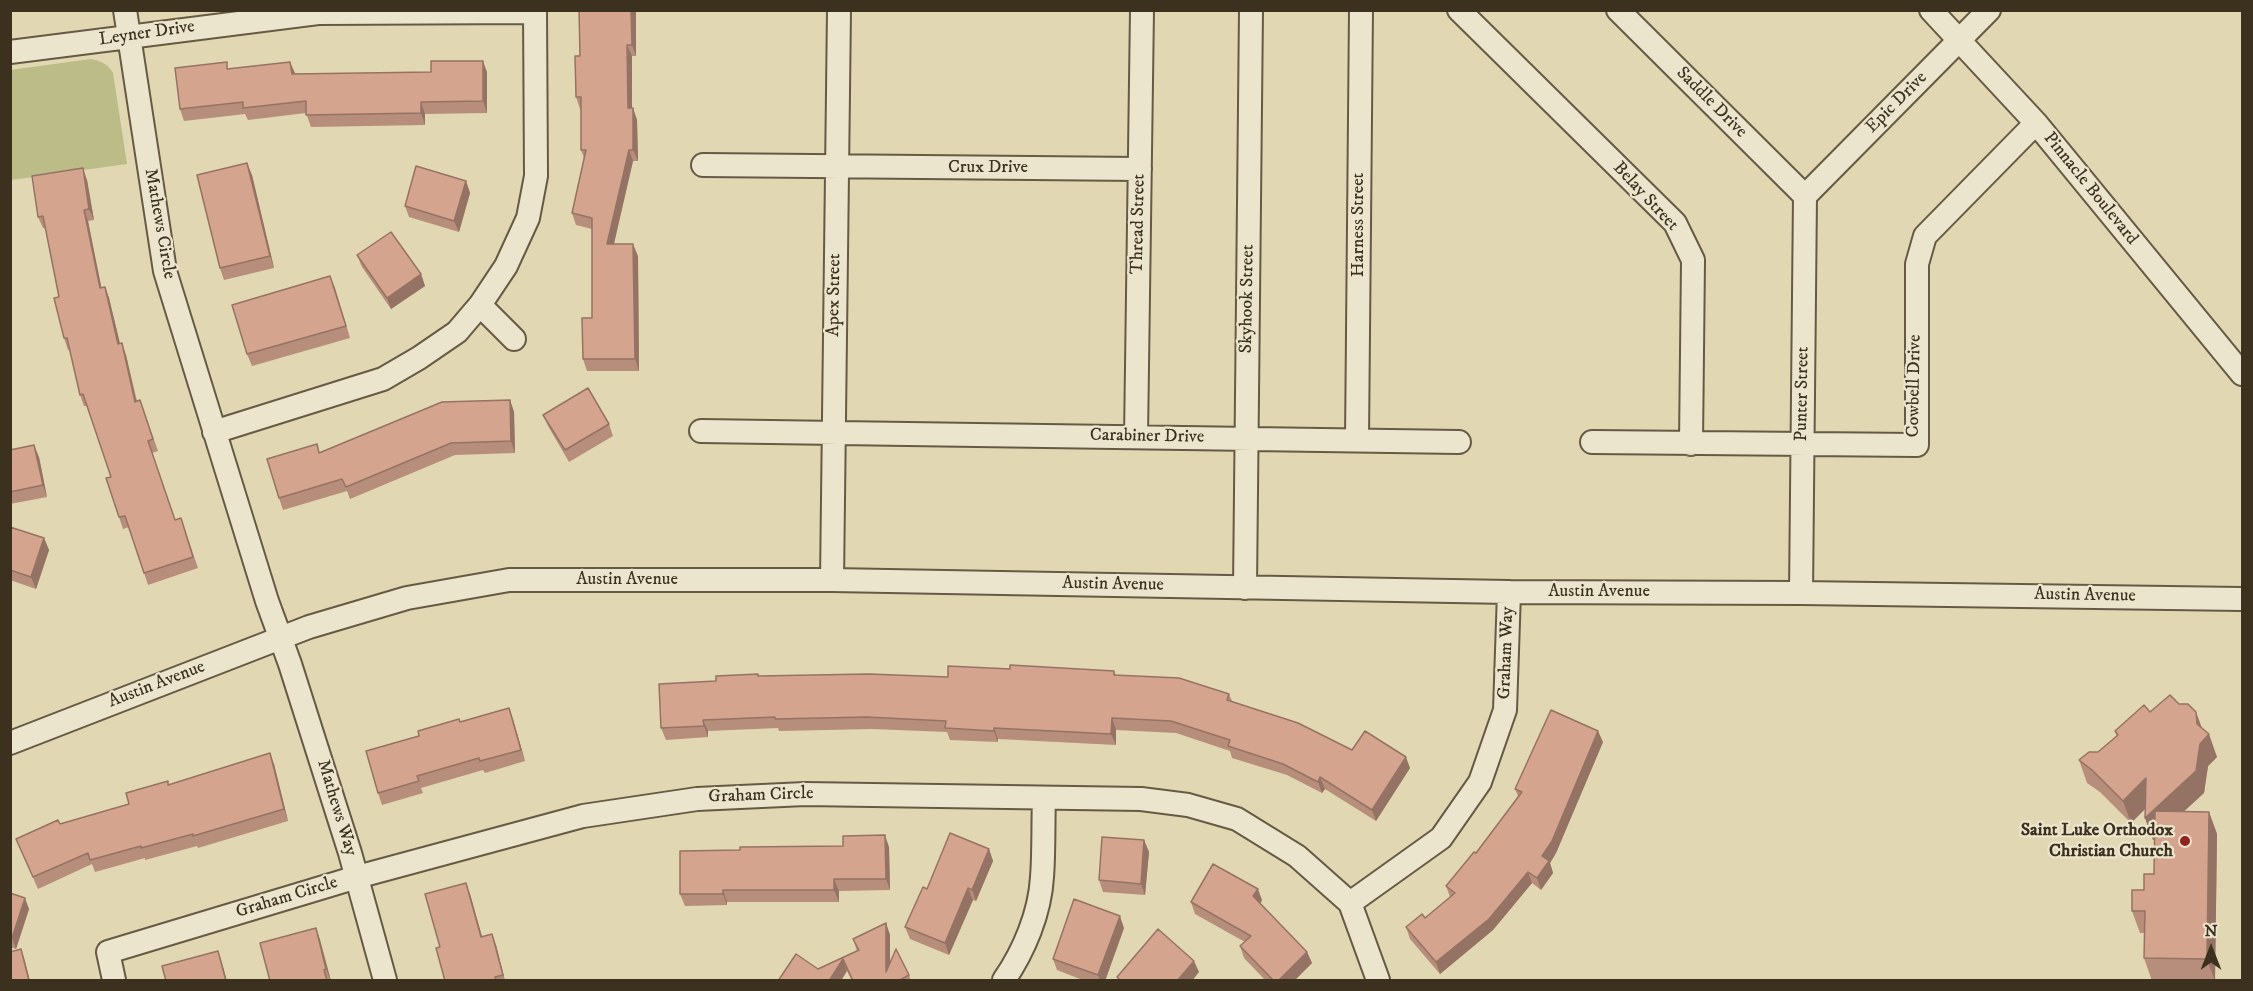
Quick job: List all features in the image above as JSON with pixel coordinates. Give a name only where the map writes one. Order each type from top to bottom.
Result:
[{"type":"street","name":"Mathews Circle","points":[[124,10],[165,271],[267,600],[281,637]]},
{"type":"street","name":"Apex Street","points":[[832,580],[839,10]]},
{"type":"street","name":"Thread Street","points":[[1136,437],[1142,10]]},
{"type":"street","name":"Skyhook Street","points":[[1245,588],[1251,10]]},
{"type":"street","name":"Harness Street","points":[[1357,440],[1361,10]]},
{"type":"street","name":"Belay Street","points":[[1460,10],[1675,223],[1694,260],[1691,444]]},
{"type":"street","name":"Saddle Drive","points":[[1618,10],[1805,196]]},
{"type":"street","name":"Pinnacle Boulevard","points":[[1931,10],[2036,123],[2242,374]]},
{"type":"street","name":"Epic Drive","points":[[1805,196],[1989,10]]},
{"type":"street","name":"Leyner Drive","points":[[10,52],[318,13],[535,11]]},
{"type":"street","points":[[214,432],[383,379],[457,332],[480,305],[506,266],[528,218],[536,176],[535,11]]},
{"type":"street","name":"Cowbell Drive","points":[[1592,442],[1917,445],[1917,264],[1925,237],[2036,123]]},
{"type":"street","name":"Crux Drive","points":[[703,165],[1140,169]]},
{"type":"street","name":"Punter Street","points":[[1802,593],[1805,196]]},
{"type":"street","points":[[480,305],[514,339]]},
{"type":"street","name":"Carabiner Drive","points":[[701,431],[1459,442]]},
{"type":"street","name":"Austin Avenue","points":[[10,743],[281,637],[407,598],[509,579],[832,580],[1509,592],[2242,599]]},
{"type":"street","name":"Graham Way","points":[[1350,903],[1441,838],[1480,782],[1505,710],[1509,592]]},
{"type":"street","name":"Mathews Way","points":[[281,637],[357,877],[385,981]]},
{"type":"street","name":"Graham Circle","points":[[114,981],[108,952],[357,877],[583,816],[697,799],[806,794],[1141,799],[1188,805],[1238,819],[1297,856],[1350,903],[1378,981]]},
{"type":"street","points":[[1004,981],[1016,962],[1032,924],[1042,879],[1044,798]]},
{"type":"green space","points":[[91,59],[104,63],[113,73],[127,164],[11,180],[10,70]]},
{"type":"building","points":[[579,10],[631,10],[632,45],[627,45],[628,108],[633,108],[633,150],[629,150],[607,244],[633,244],[635,359],[583,359],[582,318],[592,318],[592,218],[572,213],[586,150],[581,150],[581,97],[576,97],[575,56],[580,56]]},
{"type":"building","points":[[431,61],[483,61],[483,101],[421,102],[421,113],[306,115],[306,101],[243,108],[243,102],[180,109],[175,68],[227,62],[227,69],[290,62],[292,74],[431,72]]},
{"type":"building","points":[[247,163],[270,256],[220,268],[197,175]]},
{"type":"building","points":[[416,166],[466,181],[454,221],[405,206]]},
{"type":"building","points":[[83,168],[89,209],[84,210],[100,288],[105,287],[118,344],[122,343],[135,402],[140,400],[153,439],[148,441],[175,520],[181,518],[193,557],[144,573],[125,516],[119,517],[106,478],[111,477],[83,394],[80,395],[67,338],[64,338],[54,298],[59,297],[43,216],[38,217],[32,176]]},
{"type":"building","points":[[391,232],[421,274],[387,298],[357,255]]},
{"type":"building","points":[[330,276],[346,326],[247,354],[232,305]]},
{"type":"building","points":[[588,388],[609,424],[565,450],[543,415]]},
{"type":"building","points":[[510,400],[511,441],[451,443],[346,487],[342,479],[279,498],[267,459],[317,444],[319,453],[442,402]]},
{"type":"building","points":[[34,445],[43,485],[10,492],[10,450]]},
{"type":"building","points":[[10,527],[44,538],[31,577],[10,570]]},
{"type":"building","points":[[1010,665],[1114,671],[1114,675],[1179,678],[1229,694],[1227,700],[1298,723],[1352,750],[1365,731],[1406,757],[1372,810],[1320,777],[1318,782],[1283,764],[1228,746],[1230,740],[1171,721],[1112,718],[1111,734],[945,728],[946,721],[867,717],[703,720],[704,726],[661,728],[659,684],[716,681],[716,676],[758,674],[758,676],[869,674],[948,677],[948,666],[1010,669]]},
{"type":"building","points":[[2170,695],[2179,704],[2188,704],[2196,712],[2197,724],[2209,734],[2200,744],[2196,771],[2145,818],[2146,778],[2123,801],[2079,760],[2089,752],[2098,752],[2118,735],[2115,731],[2144,705],[2150,712]]},
{"type":"building","points":[[509,708],[521,750],[480,761],[479,758],[417,776],[419,781],[378,793],[366,751],[419,736],[418,731]]},
{"type":"building","points":[[1551,710],[1598,731],[1552,841],[1542,856],[1549,861],[1537,878],[1528,872],[1489,919],[1436,962],[1406,927],[1422,914],[1425,918],[1455,893],[1446,886],[1474,852],[1476,853],[1522,792],[1515,789]]},
{"type":"building","points":[[270,753],[284,809],[193,836],[193,834],[141,848],[141,846],[90,860],[88,853],[33,877],[16,839],[58,820],[60,824],[129,804],[126,793],[168,781],[168,785]]},
{"type":"building","points":[[2155,811],[2209,812],[2207,959],[2144,958],[2145,911],[2132,911],[2132,890],[2144,890],[2144,874],[2154,874]]},
{"type":"building","points":[[950,833],[989,849],[972,890],[968,888],[945,943],[905,927],[923,887],[927,889]]},
{"type":"building","points":[[885,835],[886,879],[834,879],[834,890],[723,890],[723,894],[680,894],[680,851],[740,850],[740,847],[843,846],[843,836]]},
{"type":"building","points":[[1102,837],[1144,840],[1141,884],[1099,880]]},
{"type":"building","points":[[1213,864],[1258,889],[1253,896],[1307,952],[1278,981],[1274,981],[1240,946],[1251,936],[1191,902]]},
{"type":"building","points":[[466,883],[481,937],[492,934],[503,975],[495,977],[496,981],[445,981],[436,948],[440,947],[425,894]]},
{"type":"building","points":[[10,893],[25,898],[12,938],[10,937]]},
{"type":"building","points":[[1074,899],[1120,916],[1098,975],[1053,959]]},
{"type":"building","points":[[886,923],[886,972],[896,949],[909,975],[898,981],[853,981],[843,959],[829,981],[778,981],[796,954],[818,969],[859,950],[853,939]]},
{"type":"building","points":[[316,928],[327,981],[270,981],[260,943]]},
{"type":"building","points":[[1158,929],[1194,961],[1177,981],[1121,981],[1117,977]]},
{"type":"building","points":[[21,949],[29,981],[10,981],[10,952]]},
{"type":"building","points":[[218,951],[226,981],[166,981],[162,966]]},
{"type":"place","name":"Saint Luke Orthodox Christian Church","points":[[2185,841]]}]
